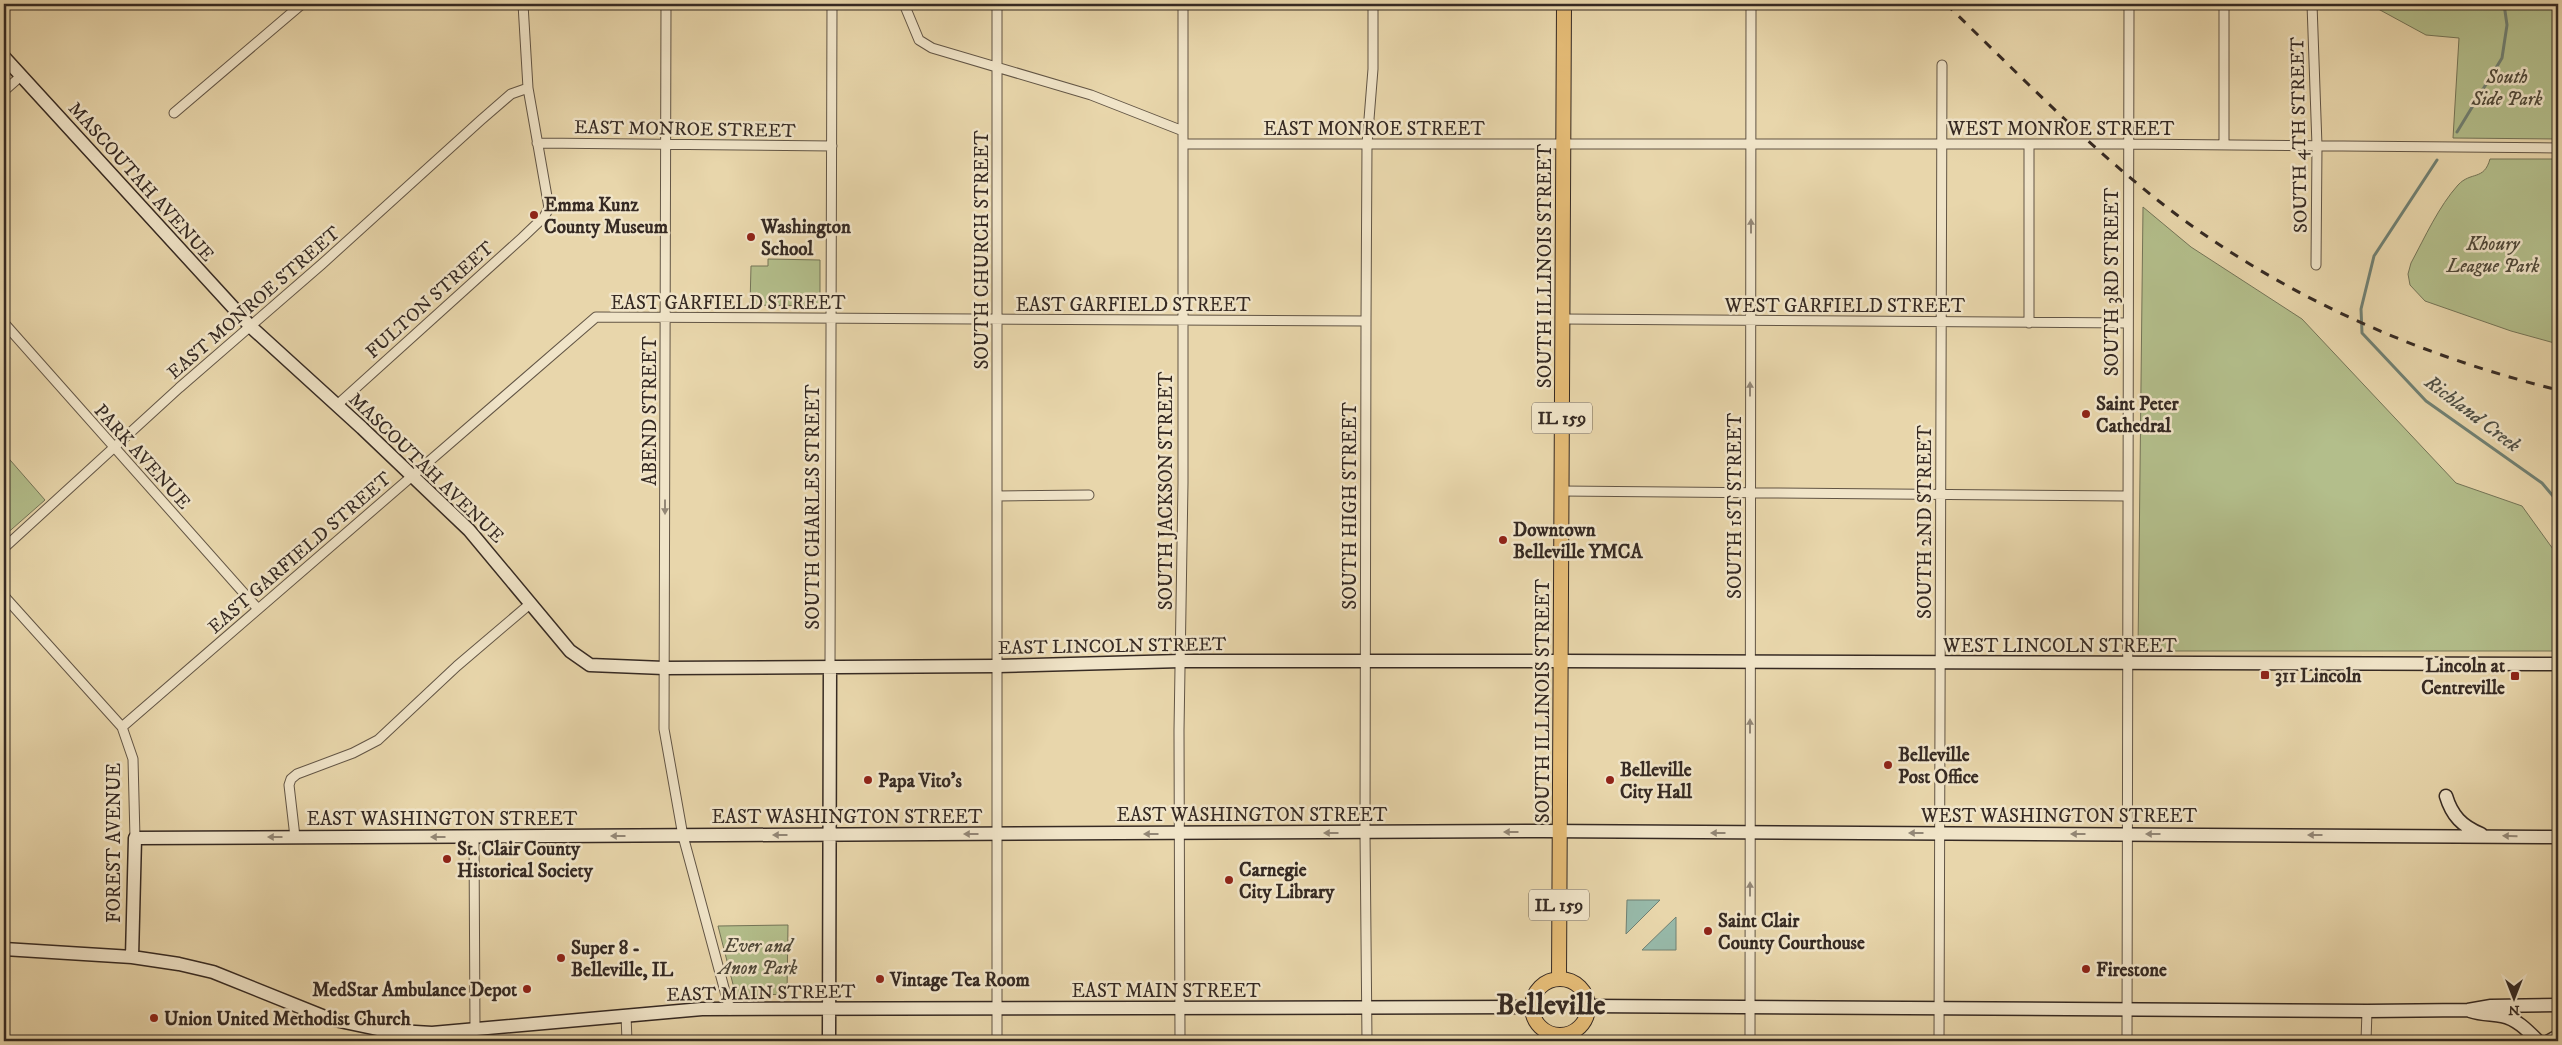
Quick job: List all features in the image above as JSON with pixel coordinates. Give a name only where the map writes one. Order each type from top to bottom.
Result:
[{"type":"main road","name":"SOUTH ILLINOIS STREET","points":[[1559,979],[1564,4]]},
{"type":"main road","points":[[1559,979],[1577,984],[1584,991],[1588,1006],[1585,1020],[1580,1027],[1560,1038],[1542,1028],[1536,1021],[1532,1007],[1535,994],[1541,986],[1559,979]]},
{"type":"street","points":[[174,114],[302,4]]},
{"type":"street","points":[[523,4],[528,88],[537,143]]},
{"type":"street","name":"ABEND STREET","points":[[664,668],[666,4]]},
{"type":"street","name":"SOUTH CHARLES STREET","points":[[829,1041],[832,4]]},
{"type":"street","points":[[904,4],[919,40],[932,48],[1092,95],[1183,131]]},
{"type":"street","name":"SOUTH CHURCH STREET","points":[[997,4],[997,1041]]},
{"type":"street","name":"SOUTH JACKSON STREET","points":[[1180,1041],[1179,834],[1184,144],[1183,4]]},
{"type":"street","name":"SOUTH HIGH STREET","points":[[1367,1041],[1365,662],[1367,144],[1373,69],[1374,4]]},
{"type":"street","name":"SOUTH 1ST STREET","points":[[1750,1041],[1751,4]]},
{"type":"street","name":"SOUTH 3RD STREET","points":[[2127,1041],[2127,144],[2129,4]]},
{"type":"street","points":[[2224,4],[2224,145]]},
{"type":"street","name":"SOUTH 4TH STREET","points":[[2312,4],[2317,146],[2316,265]]},
{"type":"street","name":"MASCOUTAH AVENUE","points":[[4,57],[251,327],[337,405],[469,530],[570,651],[590,665],[664,668]]},
{"type":"street","name":"SOUTH 2ND STREET","points":[[1939,1041],[1942,66]]},
{"type":"street","points":[[4,90],[21,76]]},
{"type":"street","name":"EAST MONROE STREET","points":[[4,548],[481,120],[511,94],[528,88]]},
{"type":"street","name":"EAST MONROE STREET","points":[[537,143],[832,146]]},
{"type":"street","name":"FULTON STREET","points":[[337,405],[544,217],[549,208],[548,196],[537,143]]},
{"type":"street","name":"EAST MONROE STREET","points":[[1184,144],[1564,144]]},
{"type":"street","name":"WEST MONROE STREET","points":[[1564,144],[2127,144],[2558,148]]},
{"type":"street","points":[[2029,144],[2029,322]]},
{"type":"street","name":"EAST GARFIELD STREET","points":[[122,726],[596,317],[1366,321]]},
{"type":"street","name":"WEST GARFIELD STREET","points":[[1563,319],[2128,323]]},
{"type":"street","name":"PARK AVENUE","points":[[4,323],[258,609]]},
{"type":"street","points":[[1562,491],[2127,496]]},
{"type":"street","points":[[997,496],[1089,495]]},
{"type":"street","name":"FOREST AVENUE","points":[[4,596],[122,726],[130,742],[133,758],[134,838],[132,957]]},
{"type":"street","points":[[295,837],[291,804],[291,779],[297,774],[353,753],[378,740],[530,603]]},
{"type":"street","name":"EAST LINCOLN STREET","points":[[664,668],[997,666],[1181,662],[1561,661]]},
{"type":"street","name":"WEST LINCOLN STREET","points":[[1561,661],[2558,664]]},
{"type":"street","points":[[664,668],[664,729],[682,836],[730,1010]]},
{"type":"street","points":[[2446,796],[2450,808],[2458,820],[2467,828],[2486,836]]},
{"type":"street","name":"EAST WASHINGTON STREET","points":[[134,838],[1560,831]]},
{"type":"street","name":"WEST WASHINGTON STREET","points":[[1560,831],[2558,837]]},
{"type":"street","points":[[474,836],[475,1029]]},
{"type":"street","name":"EAST MAIN STREET","points":[[4,948],[132,957],[179,964],[213,972],[330,1019],[382,1030],[432,1037],[475,1029],[702,1009],[1532,1007]]},
{"type":"street","points":[[1588,1006],[2366,1011],[2468,1010],[2491,1006],[2558,1005]]},
{"type":"street","points":[[2468,1010],[2486,1016],[2502,1016],[2517,1023],[2538,1041]]},
{"type":"street","points":[[2366,1011],[2366,1041]]},
{"type":"street","points":[[626,1015],[627,1041]]},
{"type":"street","points":[[2549,1041],[2558,1036]]},
{"type":"green space","name":"South Side Park","points":[[2369,4],[2558,4],[2558,139],[2453,138],[2459,38],[2426,35]]},
{"type":"green space","name":"Khoury League Park","points":[[2490,159],[2558,159],[2558,344],[2511,331],[2425,301],[2410,285],[2408,274],[2411,263],[2438,212],[2458,185],[2468,178],[2481,173]]},
{"type":"green space","points":[[2143,207],[2191,247],[2302,319],[2456,483],[2522,506],[2558,556],[2558,651],[2138,651]]},
{"type":"green space","points":[[768,259],[820,260],[820,306],[750,305],[751,266],[768,266]]},
{"type":"green space","points":[[4,453],[45,500],[4,536]]},
{"type":"green space","name":"Ever and Anon Park","points":[[788,925],[787,994],[736,996],[718,926]]},
{"type":"shaded area","points":[[1627,900],[1660,900],[1626,934]]},
{"type":"shaded area","points":[[1676,917],[1676,950],[1642,950]]},
{"type":"waterway","name":"Richland Creek","points":[[2457,132],[2502,58],[2507,25],[2504,4]]},
{"type":"waterway","name":"Richland Creek","points":[[2437,160],[2374,256],[2361,309],[2362,333],[2426,401],[2542,483],[2558,502]]},
{"type":"railway","points":[[1946,4],[2058,113],[2116,166],[2177,215],[2220,246],[2312,299],[2359,322],[2457,360],[2558,390]]},
{"type":"place","name":"Emma Kunz County Museum","points":[[534,215]]},
{"type":"place","name":"Washington School","points":[[751,237]]},
{"type":"place","name":"Saint Peter Cathedral","points":[[2086,414]]},
{"type":"place","name":"Downtown Belleville YMCA","points":[[1503,540]]},
{"type":"place","name":"311 Lincoln","points":[[2265,675]]},
{"type":"place","name":"Lincoln at Centreville","points":[[2515,676]]},
{"type":"place","name":"Belleville Post Office","points":[[1888,765]]},
{"type":"place","name":"Papa Vito's","points":[[868,780]]},
{"type":"place","name":"Belleville City Hall","points":[[1610,780]]},
{"type":"place","name":"St. Clair County Historical Society","points":[[447,859]]},
{"type":"place","name":"Carnegie City Library","points":[[1229,880]]},
{"type":"place","name":"Saint Clair County Courthouse","points":[[1708,931]]},
{"type":"place","name":"Super 8 - Belleville, IL","points":[[561,958]]},
{"type":"place","name":"Firestone","points":[[2086,969]]},
{"type":"place","name":"Vintage Tea Room","points":[[880,979]]},
{"type":"place","name":"MedStar Ambulance Depot","points":[[527,989]]},
{"type":"place","name":"Union United Methodist Church","points":[[154,1018]]},
{"type":"district","name":"Belleville","points":[[1551,1004]]}]
